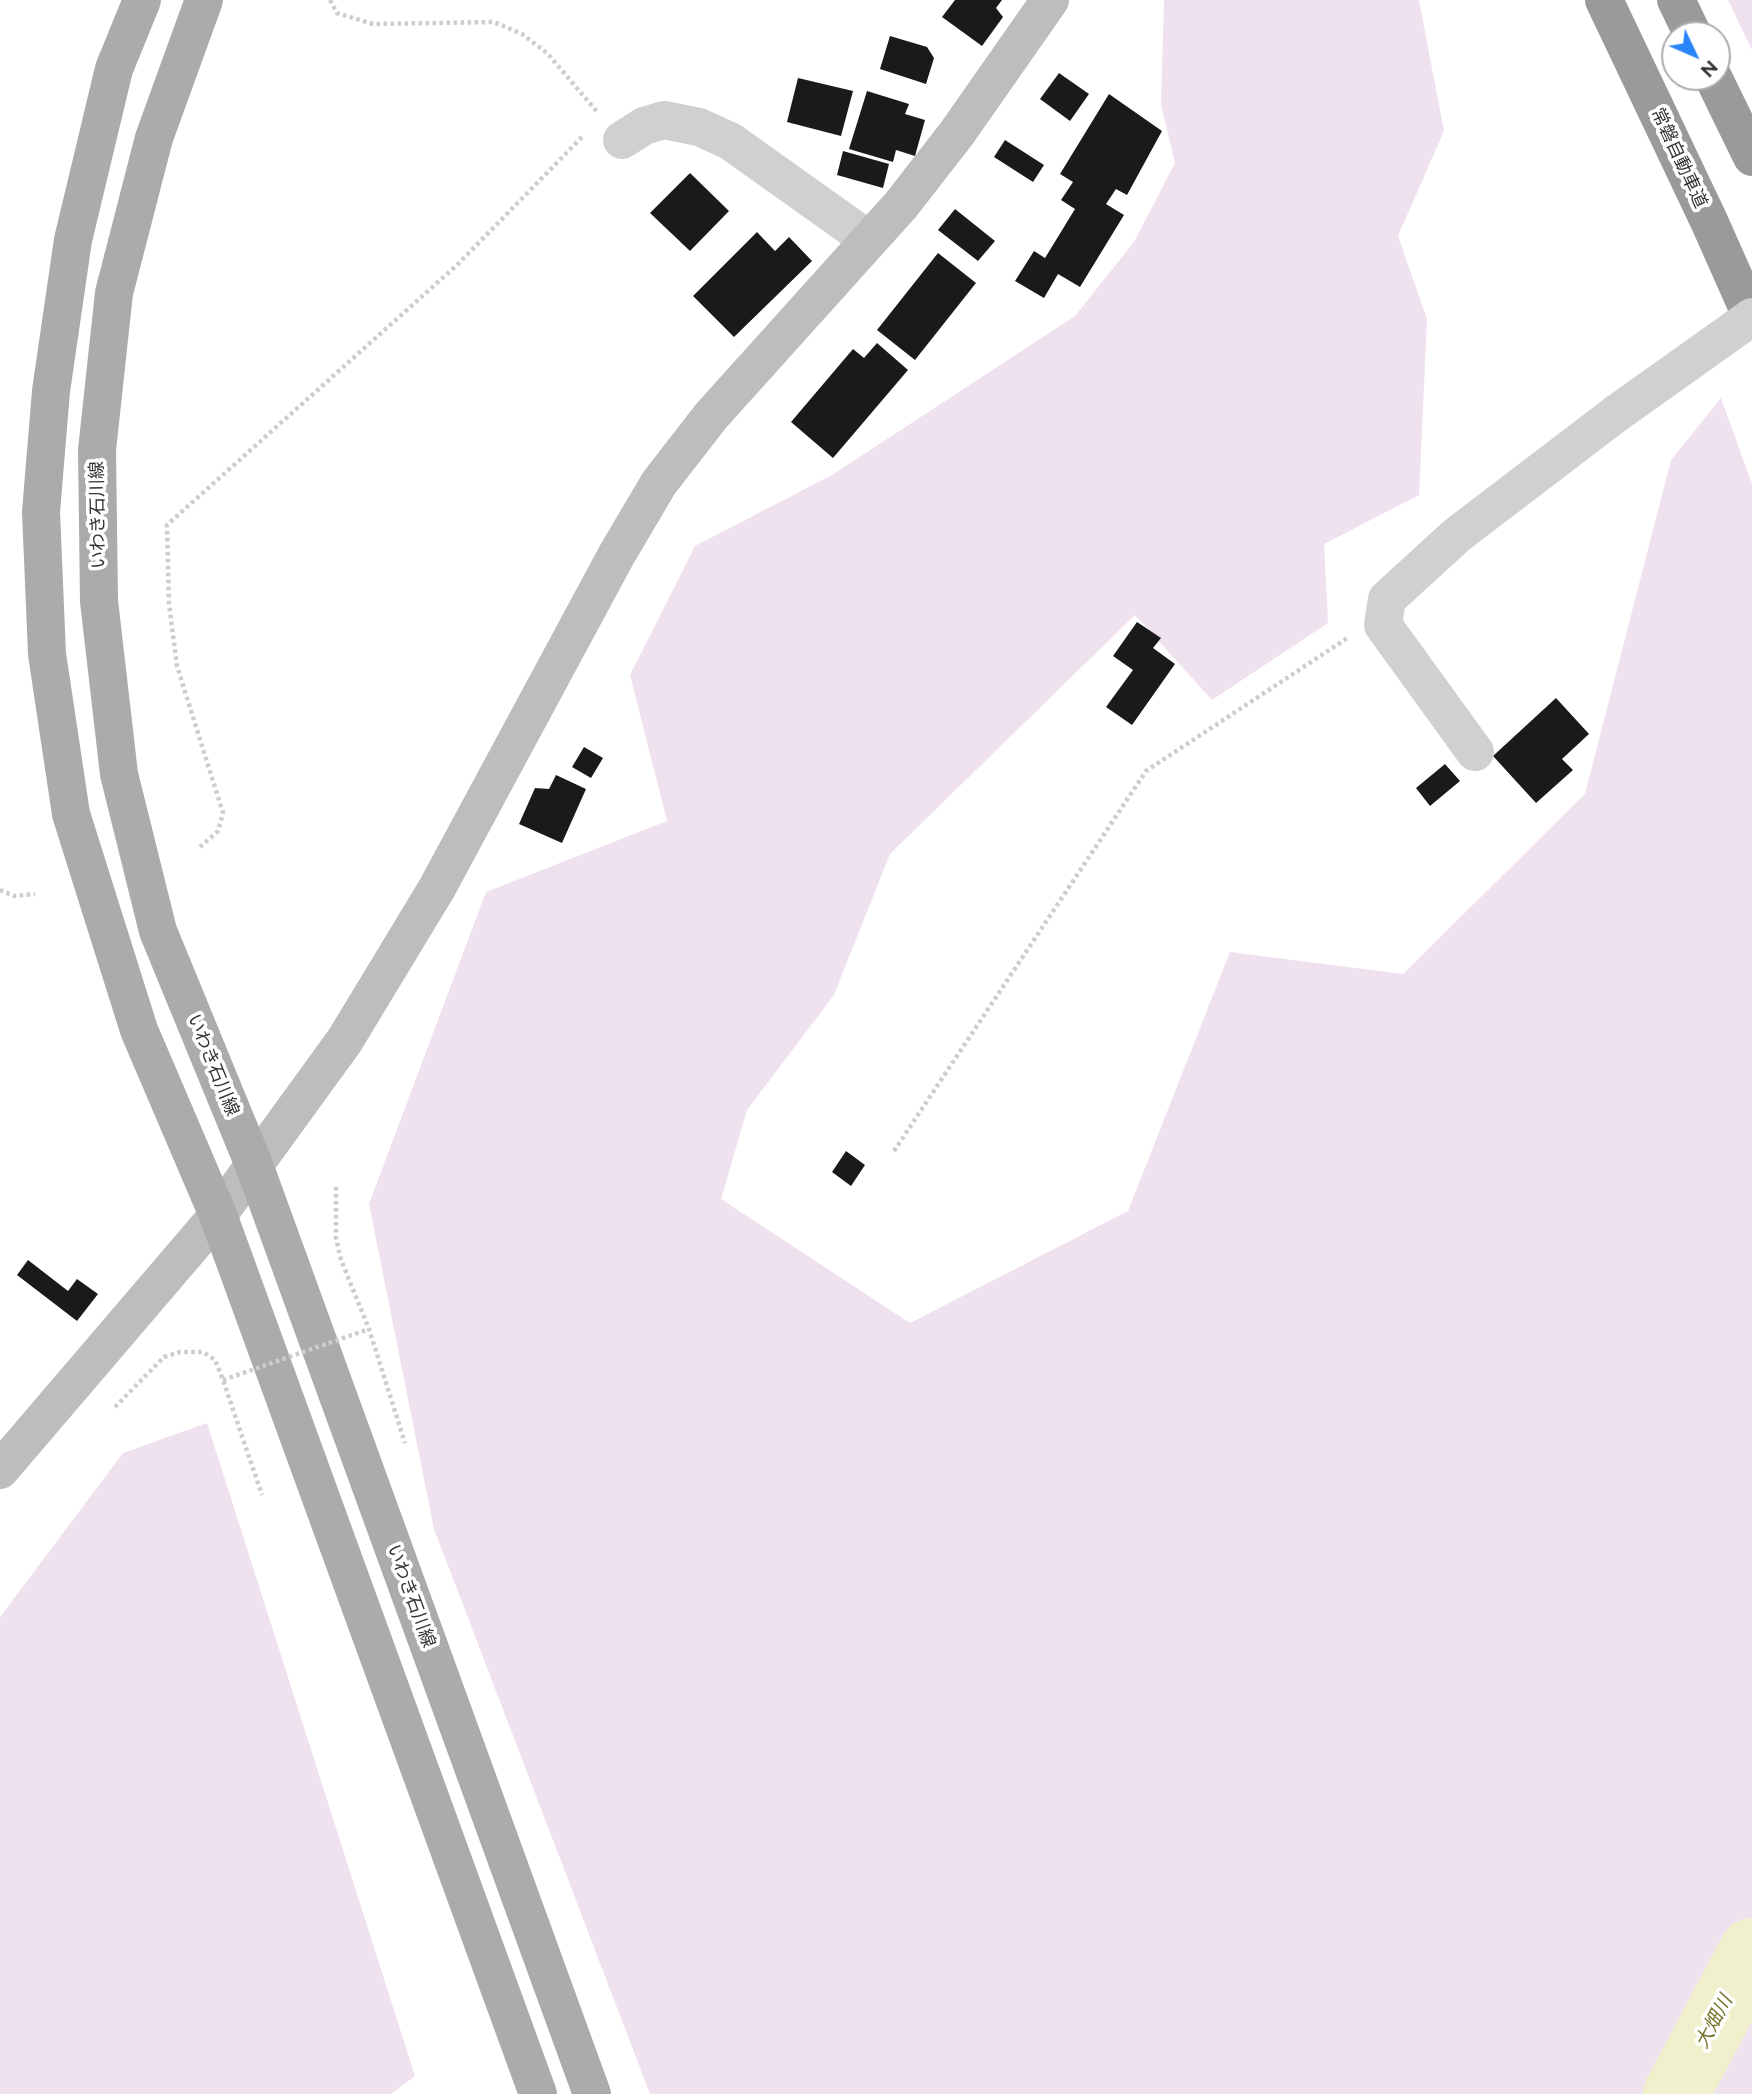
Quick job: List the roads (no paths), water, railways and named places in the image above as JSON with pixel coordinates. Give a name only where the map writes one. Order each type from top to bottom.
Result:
[{"type":"highway","name":"常磐自動車道","points":[[1604,0],[1752,317]]},
{"type":"highway","points":[[1676,0],[1686,21]]},
{"type":"highway","points":[[1720,91],[1752,157]]},
{"type":"main road","points":[[142,0],[114,69],[73,240],[51,391],[41,512],[47,654],[71,814],[139,1030],[218,1214],[538,2094]]},
{"type":"main road","name":"いわき石川線","points":[[204,0],[154,138],[114,293],[97,450],[99,601],[119,774],[158,931],[254,1166],[592,2094]]},
{"type":"street","points":[[0,1470],[218,1214],[345,1040],[438,888],[617,554],[659,483],[711,416],[901,205],[957,134],[1050,0]]},
{"type":"street","points":[[612,129],[664,120],[699,127],[730,141],[869,240]]},
{"type":"street","points":[[1475,751],[1383,625],[1387,598],[1457,535],[1617,413],[1752,317]]},
{"type":"waterway","name":"大畑川","points":[[1676,2094],[1752,1951]]}]
